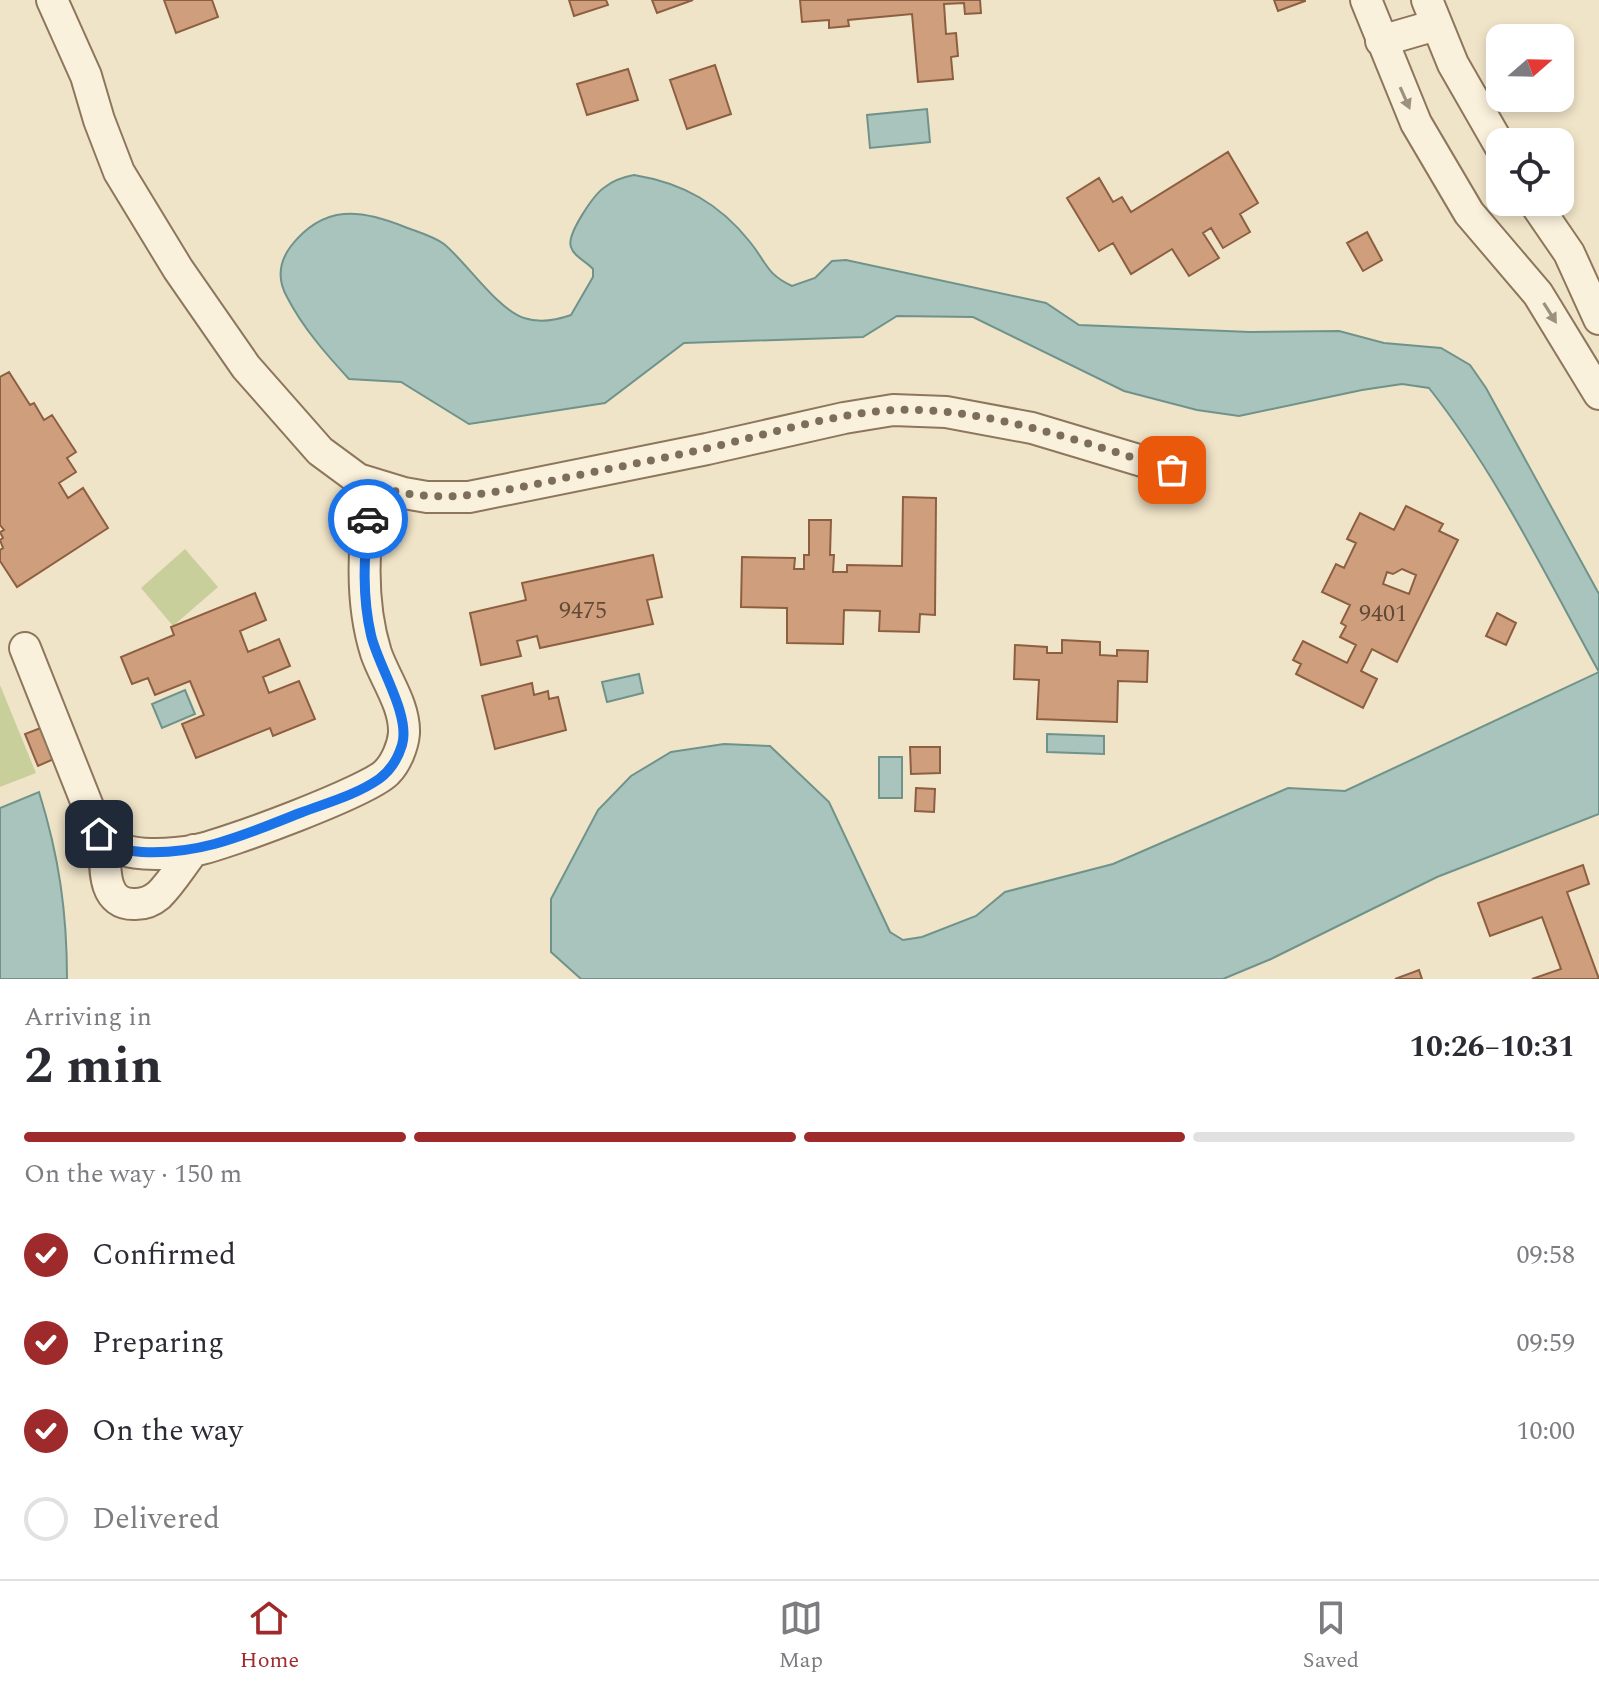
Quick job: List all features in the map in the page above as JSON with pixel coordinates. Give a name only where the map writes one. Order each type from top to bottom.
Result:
[{"type":"street","points":[[52,0],[86,76],[119,172],[205,310],[246,367],[320,451],[358,479],[427,497],[469,497],[707,449],[832,420],[893,410],[946,412],[1032,428],[1172,470]]},
{"type":"street","points":[[1366,0],[1416,123],[1469,213],[1588,350],[1599,394]]},
{"type":"street","points":[[1381,41],[1432,12],[1459,75],[1490,128]]},
{"type":"street","points":[[1544,216],[1569,253],[1599,319]]},
{"type":"street","points":[[105,841],[130,851],[194,850],[220,844],[362,789],[388,772],[402,743],[403,723],[374,645],[365,593],[365,544],[373,485]]},
{"type":"street","points":[[25,648],[95,824],[105,841],[107,883],[114,896],[127,904],[145,903],[160,894],[194,850]]},
{"type":"green space","points":[[185,549],[218,587],[173,626],[141,588]]},
{"type":"green space","points":[[0,685],[36,773],[0,787]]},
{"type":"water","points":[[927,109],[930,142],[870,148],[867,115]]},
{"type":"water","points":[[634,175],[669,184],[713,206],[750,242],[772,272],[792,286],[815,278],[832,261],[846,260],[1046,303],[1079,325],[1250,332],[1339,331],[1384,343],[1441,348],[1470,365],[1486,388],[1599,594],[1599,672],[1499,490],[1429,388],[1402,384],[1239,416],[1197,410],[1124,391],[973,317],[897,316],[863,337],[684,343],[605,403],[469,424],[401,382],[349,379],[308,330],[284,290],[281,271],[284,258],[304,232],[330,217],[358,214],[389,221],[440,241],[493,296],[524,318],[542,321],[571,315],[593,277],[593,269],[571,247],[577,225],[600,191],[615,181]]},
{"type":"water","points":[[1599,672],[1599,814],[1437,877],[1271,959],[1223,979],[581,979],[551,952],[551,899],[598,810],[631,776],[671,752],[724,744],[770,746],[829,802],[890,932],[903,940],[922,937],[976,916],[1005,892],[1113,864],[1288,788],[1345,791]]},
{"type":"water","points":[[639,674],[643,693],[607,702],[602,682]]},
{"type":"water","points":[[185,690],[195,714],[162,728],[152,704]]},
{"type":"water","points":[[1047,734],[1104,736],[1104,754],[1047,752]]},
{"type":"water","points":[[879,757],[902,757],[902,798],[879,798]]},
{"type":"water","points":[[39,792],[60,884],[67,979],[0,979],[0,808]]},
{"type":"building","points":[[164,0],[212,0],[218,17],[176,33]]},
{"type":"building","points":[[569,0],[606,0],[608,5],[574,16]]},
{"type":"building","points":[[652,0],[693,0],[657,13]]},
{"type":"building","points":[[800,0],[980,0],[981,13],[965,14],[964,3],[944,4],[946,34],[956,33],[958,56],[951,57],[953,79],[918,82],[912,14],[848,20],[849,26],[829,28],[829,20],[802,22]]},
{"type":"building","points":[[1274,0],[1305,0],[1305,1],[1278,11]]},
{"type":"building","points":[[715,65],[731,114],[687,129],[670,80]]},
{"type":"building","points":[[628,69],[638,100],[587,115],[577,84]]},
{"type":"building","points":[[1228,152],[1258,203],[1240,214],[1250,232],[1223,248],[1211,228],[1203,233],[1219,258],[1189,276],[1172,249],[1131,274],[1113,243],[1099,251],[1067,198],[1099,178],[1113,202],[1122,197],[1131,212]]},
{"type":"building","points":[[1367,232],[1382,260],[1363,271],[1347,243]]},
{"type":"building","points":[[9,372],[30,405],[34,403],[44,420],[52,415],[76,452],[67,458],[76,472],[59,483],[68,498],[83,488],[108,528],[17,587],[0,561],[0,550],[3,548],[0,540],[3,538],[0,532],[4,530],[0,525],[0,377]]},
{"type":"building","points":[[903,497],[936,498],[935,615],[920,614],[919,632],[879,631],[880,611],[844,610],[843,644],[787,643],[787,608],[741,607],[742,557],[795,558],[794,569],[804,569],[804,555],[809,555],[809,520],[831,520],[833,572],[847,572],[847,565],[902,566]]},
{"type":"building","points":[[1406,506],[1443,524],[1439,531],[1458,540],[1397,662],[1372,649],[1361,671],[1377,679],[1363,708],[1296,674],[1301,664],[1293,660],[1303,641],[1347,663],[1356,645],[1340,637],[1346,626],[1341,623],[1350,605],[1322,592],[1336,564],[1344,568],[1356,543],[1347,539],[1360,513],[1394,530]],"holes":[[[1402,569],[1416,575],[1409,594],[1383,584],[1387,572],[1393,574]]]},
{"type":"building","points":[[653,555],[662,597],[647,600],[653,624],[540,648],[537,636],[517,641],[521,656],[481,665],[470,613],[526,600],[522,583]]},
{"type":"building","points":[[255,593],[266,620],[240,631],[248,652],[279,639],[290,666],[263,677],[269,693],[299,681],[315,719],[273,736],[270,728],[196,758],[182,724],[204,715],[190,681],[155,695],[148,678],[132,684],[121,657],[174,635],[171,627]]},
{"type":"building","points":[[1497,613],[1516,623],[1506,645],[1486,636]]},
{"type":"building","points":[[1062,640],[1100,642],[1100,655],[1117,656],[1117,650],[1148,651],[1147,682],[1118,681],[1117,722],[1037,719],[1039,680],[1014,679],[1015,645],[1047,647],[1047,653],[1062,653]]},
{"type":"building","points":[[532,683],[534,695],[548,691],[549,699],[558,697],[566,730],[495,749],[482,696]]},
{"type":"building","points":[[43,727],[56,758],[38,766],[25,734]]},
{"type":"building","points":[[910,747],[940,747],[940,773],[911,774]]},
{"type":"building","points":[[916,788],[935,789],[934,812],[915,811]]},
{"type":"building","points":[[1583,865],[1589,884],[1567,892],[1599,979],[1532,979],[1561,969],[1542,917],[1490,936],[1478,903]]},
{"type":"building","points":[[1419,970],[1422,979],[1395,979]]},
{"type":"way so far","points":[[368,519],[373,485],[427,497],[469,497],[893,410],[946,412],[1032,428],[1172,470]]},
{"type":"route","points":[[99,834],[109,844],[130,851],[170,853],[194,850],[220,844],[362,789],[388,772],[404,734],[401,712],[377,654],[367,614],[364,568],[368,519]]}]
